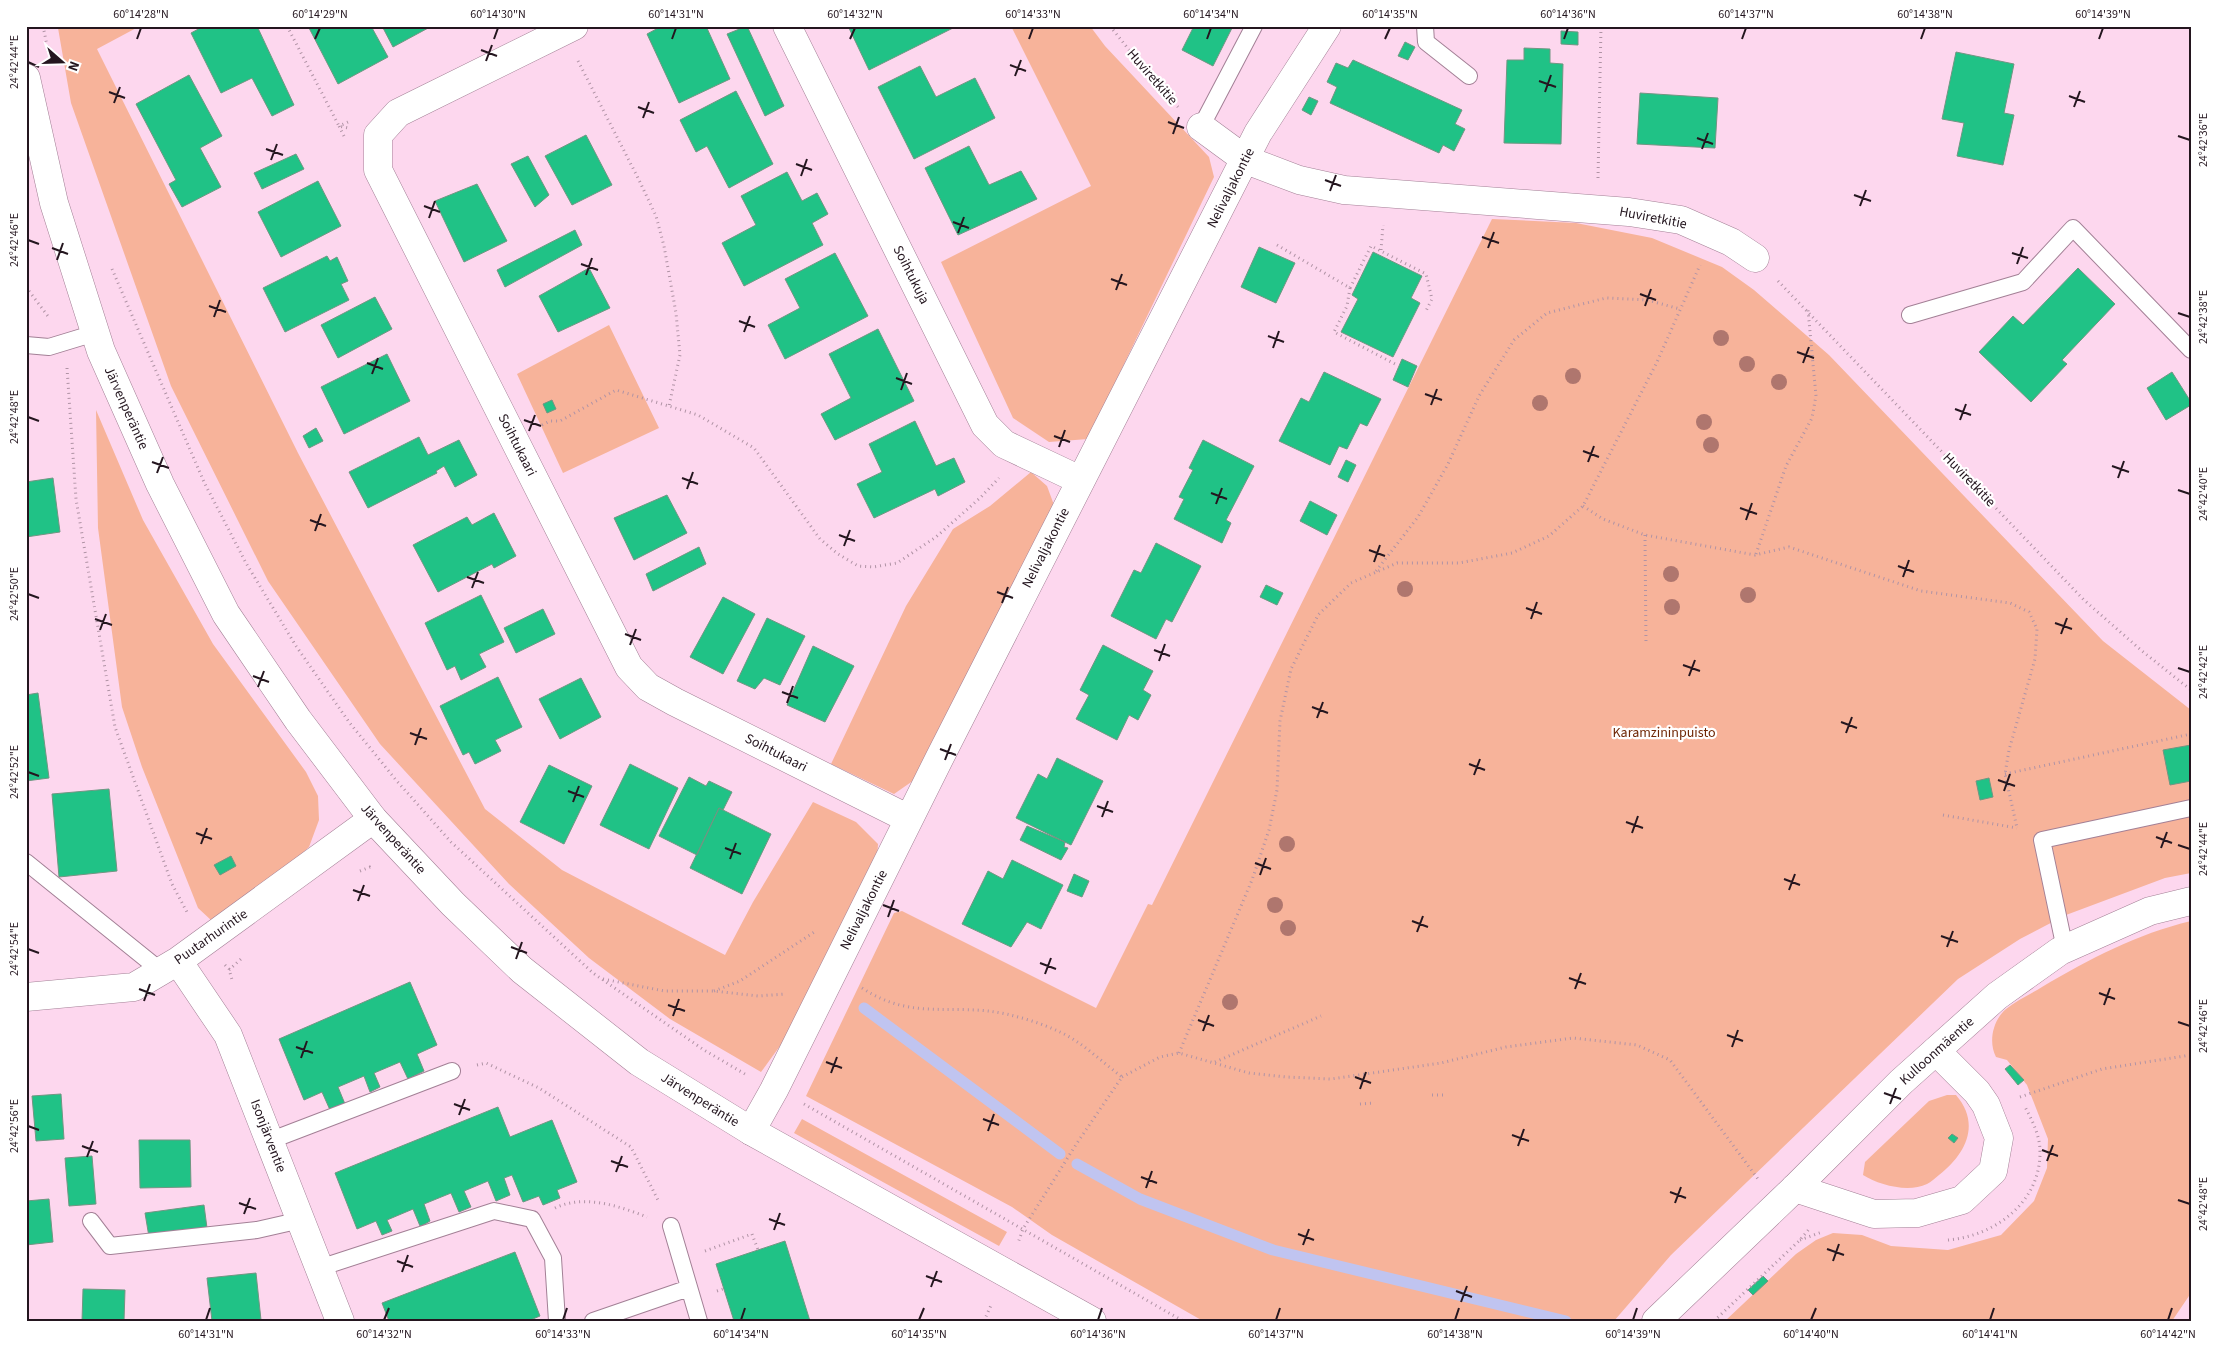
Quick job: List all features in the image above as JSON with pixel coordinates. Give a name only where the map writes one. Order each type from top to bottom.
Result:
[{"type":"street","name":"Soihtukuja","points":[[787,26],[985,425],[1004,444],[1080,480]]},
{"type":"street","name":"Nelivaljakontie","points":[[751,1131],[774,1090],[1080,480],[1246,160],[1258,133],[1327,26]]},
{"type":"street","points":[[378,136],[398,113],[568,29]]},
{"type":"street","name":"Järvenperäntie","points":[[26,78],[54,203],[95,333],[160,484],[226,614],[298,720],[373,819],[453,904],[522,970],[639,1062],[751,1131],[1092,1321]]},
{"type":"street","name":"Huviretkitie","points":[[1201,127],[1246,160],[1299,180],[1344,190],[1597,209],[1681,220],[1731,242],[1755,258]]},
{"type":"street","name":"Soihtukaari","points":[[378,136],[378,170],[629,667],[648,687],[675,702],[909,819]]},
{"type":"street","name":"Puutarhurintie","points":[[26,996],[134,986],[170,966],[204,943],[373,819]]},
{"type":"street","name":"Kulloonmäentie","points":[[1656,1321],[1795,1188],[1901,1082],[1997,996],[2065,949],[2150,911],[2191,901]]},
{"type":"street","name":"Isonjärventie","points":[[170,966],[228,1035],[340,1321]]},
{"type":"street","points":[[1795,1188],[1874,1214],[1917,1213],[1962,1200],[1993,1171],[1999,1138],[1986,1105],[1977,1092],[1936,1052]]},
{"type":"lane","points":[[1201,127],[1254,26]]},
{"type":"lane","points":[[1425,26],[1426,42],[1469,76]]},
{"type":"lane","points":[[1910,315],[2023,282],[2073,228],[2191,350]]},
{"type":"lane","points":[[26,345],[49,347],[95,333]]},
{"type":"lane","points":[[2065,949],[2042,840],[2191,808]]},
{"type":"lane","points":[[26,862],[170,966]]},
{"type":"lane","points":[[270,1141],[452,1071]]},
{"type":"lane","points":[[319,1268],[494,1211],[532,1218],[553,1258],[557,1321]]},
{"type":"lane","points":[[91,1221],[110,1246],[258,1230],[301,1220]]},
{"type":"lane","points":[[671,1226],[699,1321]]},
{"type":"lane","points":[[592,1321],[689,1288]]},
{"type":"path","points":[[43,26],[51,64]]},
{"type":"path","points":[[287,26],[339,126],[378,136]]},
{"type":"path","name":"Huviretkitie","points":[[1110,26],[1157,86],[1186,116],[1201,127]]},
{"type":"path","points":[[1597,209],[1602,26]]},
{"type":"path","points":[[568,29],[656,216],[664,246],[676,313],[680,355],[669,406]]},
{"type":"path","points":[[1179,1053],[1252,880],[1269,830],[1277,790],[1280,721],[1291,669],[1318,616],[1351,583],[1397,563],[1458,563],[1512,553],[1549,536],[1583,506],[1657,362],[1713,234]]},
{"type":"path","points":[[1277,245],[1350,288]]},
{"type":"path","points":[[1395,364],[1334,332],[1346,306],[1350,288],[1371,246],[1426,274],[1432,298],[1425,313]]},
{"type":"path","name":"Huviretkitie","points":[[1755,258],[1808,309],[2084,600],[2142,652],[2191,690]]},
{"type":"path","points":[[109,262],[204,482],[246,563],[296,646],[349,722],[396,780],[451,842],[601,978],[704,1050],[774,1090],[794,1098],[1184,1321]]},
{"type":"path","points":[[26,288],[55,325],[65,342],[73,432],[76,499],[115,727],[172,884],[204,943],[229,969],[243,957]]},
{"type":"path","points":[[1374,573],[1418,517],[1448,464],[1480,396],[1514,340],[1547,313],[1606,298],[1647,300],[1680,309]]},
{"type":"path","points":[[1755,555],[1786,466],[1812,418],[1816,396],[1808,309]]},
{"type":"path","points":[[513,438],[550,421],[560,422],[616,390],[698,415],[754,448],[820,539],[838,554],[858,566],[873,567],[897,563],[936,537],[980,498],[1005,472],[1016,450]]},
{"type":"path","points":[[1583,506],[1603,519],[1644,535],[1755,555],[1789,547],[1921,591],[2010,603],[2029,612],[2037,629],[2035,659],[2009,750],[2005,774],[2019,838]]},
{"type":"path","points":[[1644,535],[1646,644]]},
{"type":"path","points":[[2005,774],[2191,734]]},
{"type":"path","points":[[1943,815],[2017,828],[2028,831],[2042,840]]},
{"type":"path","points":[[422,871],[451,842]]},
{"type":"path","points":[[356,873],[370,867],[378,873]]},
{"type":"path","points":[[714,991],[740,981],[819,929]]},
{"type":"path","points":[[601,978],[664,991],[714,991],[758,996],[823,990],[850,980],[877,998],[900,1006],[919,1009],[1004,1013],[1031,1020],[1062,1032],[1122,1076]]},
{"type":"path","points":[[1214,1062],[1321,1016]]},
{"type":"path","points":[[1007,1274],[1023,1229],[1122,1076],[1160,1057],[1179,1053],[1249,1073],[1286,1078],[1331,1079],[1441,1063],[1506,1047],[1573,1038],[1637,1045],[1670,1060],[1761,1183],[1795,1188]]},
{"type":"path","points":[[2020,1097],[2102,1069],[2191,1055]]},
{"type":"path","points":[[452,1071],[486,1063],[539,1088],[631,1147],[671,1226]]},
{"type":"path","points":[[1432,1095],[1447,1095]]},
{"type":"path","points":[[1360,1104],[1375,1103]]},
{"type":"path","points":[[532,1218],[568,1201],[616,1205],[671,1226]]},
{"type":"path","points":[[1800,1240],[1826,1231]]},
{"type":"path","points":[[681,1260],[752,1234],[758,1250]]},
{"type":"green space","points":[[65,26],[140,26],[97,49],[298,453],[485,809],[562,870],[725,955],[753,902],[813,802],[856,822],[878,844],[877,859],[785,1039],[761,1072],[670,1019],[589,958],[509,884],[380,744],[268,581],[171,386],[71,103],[58,28]]},
{"type":"green space","points":[[1011,26],[1090,26],[1105,46],[1209,157],[1214,177],[1088,439],[1049,442],[1013,418],[941,262],[1091,186]]},
{"type":"green space","name":"Karamzininpuisto","points":[[1492,219],[1576,223],[1652,238],[1722,267],[1754,290],[1829,355],[2103,641],[2191,710],[2191,873],[2165,878],[2066,915],[2020,939],[1958,979],[1671,1255],[1614,1321],[1203,1321],[1052,1235],[1012,1207],[806,1096],[894,913],[902,911],[1096,1008],[1148,904],[1152,905]]},
{"type":"green space","points":[[609,325],[659,428],[563,473],[517,374]]},
{"type":"green space","points":[[96,410],[143,520],[213,644],[306,772],[318,796],[319,820],[309,847],[285,870],[212,921],[198,908],[142,767],[122,707],[98,528]]},
{"type":"green space","points":[[1031,472],[1047,486],[1054,505],[917,778],[894,794],[831,764],[906,606],[953,529],[990,506]]},
{"type":"green space","points":[[2191,921],[2191,1293],[2172,1321],[1725,1321],[1796,1254],[1816,1240],[1833,1233],[1862,1235],[1891,1246],[1948,1250],[2001,1235],[2034,1201],[2047,1168],[2048,1139],[2027,1085],[2007,1060],[1996,1057],[1992,1038],[1998,1019],[2006,1009],[2015,1003],[2096,957],[2133,940]]},
{"type":"green space","points":[[1947,1095],[1956,1095],[1964,1106],[1969,1128],[1963,1148],[1949,1167],[1928,1183],[1911,1188],[1885,1185],[1863,1175],[1865,1162],[1929,1101]]},
{"type":"green space","points":[[802,1119],[1007,1232],[999,1246],[794,1133]]},
{"type":"building","points":[[204,26],[257,26],[294,105],[272,116],[252,78],[221,93],[191,33]]},
{"type":"building","points":[[308,26],[371,26],[388,57],[338,84]]},
{"type":"building","points":[[382,26],[430,26],[430,27],[393,47]]},
{"type":"building","points":[[662,26],[706,26],[730,79],[679,103],[647,34]]},
{"type":"building","points":[[747,26],[784,106],[765,116],[727,34]]},
{"type":"building","points":[[848,26],[957,26],[869,70]]},
{"type":"building","points":[[1194,26],[1233,26],[1213,66],[1182,50]]},
{"type":"building","points":[[1561,31],[1578,32],[1578,45],[1561,44]]},
{"type":"building","points":[[1405,42],[1415,47],[1408,60],[1398,56]]},
{"type":"building","points":[[1524,48],[1550,49],[1550,63],[1563,64],[1561,144],[1504,143],[1507,60],[1524,60]]},
{"type":"building","points":[[1956,52],[2014,64],[2004,113],[2014,115],[2003,165],[1957,156],[1964,123],[1942,119]]},
{"type":"building","points":[[1353,60],[1462,110],[1455,124],[1465,129],[1454,151],[1443,145],[1439,153],[1330,103],[1337,87],[1327,82],[1336,63],[1348,68]]},
{"type":"building","points":[[920,66],[936,97],[975,78],[995,118],[914,159],[878,87]]},
{"type":"building","points":[[189,75],[222,136],[200,148],[221,187],[182,207],[169,184],[176,180],[136,104]]},
{"type":"building","points":[[736,91],[773,164],[729,188],[707,146],[696,152],[680,120]]},
{"type":"building","points":[[1640,93],[1718,98],[1715,148],[1637,144]]},
{"type":"building","points":[[1309,97],[1318,101],[1311,115],[1302,110]]},
{"type":"building","points":[[586,135],[612,185],[572,205],[545,156]]},
{"type":"building","points":[[969,146],[989,185],[1021,171],[1037,199],[958,235],[925,168]]},
{"type":"building","points":[[296,154],[304,169],[262,189],[254,173]]},
{"type":"building","points":[[528,156],[549,195],[535,207],[511,164]]},
{"type":"building","points":[[787,172],[802,201],[817,193],[828,214],[812,223],[823,245],[744,286],[722,243],[756,225],[741,196]]},
{"type":"building","points":[[318,181],[341,226],[281,257],[258,212]]},
{"type":"building","points":[[477,184],[507,241],[464,262],[435,201]]},
{"type":"building","points":[[575,230],[582,245],[505,287],[497,270]]},
{"type":"building","points":[[1259,247],[1295,263],[1276,303],[1241,287]]},
{"type":"building","points":[[1373,252],[1422,276],[1411,298],[1420,303],[1393,357],[1341,332],[1358,299],[1352,295]]},
{"type":"building","points":[[835,253],[868,316],[785,359],[768,325],[800,308],[785,279]]},
{"type":"building","points":[[327,256],[330,261],[337,257],[348,281],[341,284],[349,300],[285,332],[263,288]]},
{"type":"building","points":[[589,268],[610,308],[558,332],[539,296]]},
{"type":"building","points":[[2078,268],[2115,304],[2062,360],[2067,364],[2031,402],[1979,352],[2013,316],[2023,325]]},
{"type":"building","points":[[375,297],[392,329],[338,358],[321,325]]},
{"type":"building","points":[[878,329],[914,401],[835,440],[821,414],[851,398],[829,354]]},
{"type":"building","points":[[387,354],[410,401],[344,434],[321,387]]},
{"type":"building","points":[[1402,359],[1417,366],[1408,387],[1393,380]]},
{"type":"building","points":[[1324,372],[1381,399],[1367,426],[1360,423],[1347,449],[1339,446],[1330,465],[1279,441],[1301,398],[1309,402]]},
{"type":"building","points":[[2172,372],[2191,405],[2166,420],[2147,388]]},
{"type":"building","points":[[552,400],[556,409],[547,413],[543,404]]},
{"type":"building","points":[[915,421],[936,466],[954,458],[965,482],[938,496],[935,489],[874,518],[857,484],[882,472],[869,444]]},
{"type":"building","points":[[316,428],[323,441],[309,448],[303,436]]},
{"type":"building","points":[[419,437],[428,455],[459,440],[477,475],[455,487],[444,466],[436,471],[437,473],[368,508],[349,472]]},
{"type":"building","points":[[1203,440],[1254,466],[1226,520],[1231,523],[1222,543],[1174,519],[1184,499],[1179,497],[1193,470],[1189,468]]},
{"type":"building","points":[[1346,460],[1356,465],[1348,482],[1338,477]]},
{"type":"building","points":[[53,478],[60,532],[26,537],[26,482]]},
{"type":"building","points":[[667,495],[687,533],[634,560],[614,518]]},
{"type":"building","points":[[1310,501],[1337,515],[1327,535],[1300,521]]},
{"type":"building","points":[[494,513],[516,556],[494,568],[492,564],[438,592],[413,545],[467,517],[472,525]]},
{"type":"building","points":[[1156,543],[1201,566],[1172,622],[1166,619],[1156,639],[1111,616],[1134,570],[1141,573]]},
{"type":"building","points":[[699,547],[706,564],[653,591],[646,574]]},
{"type":"building","points":[[1266,585],[1283,593],[1277,605],[1260,597]]},
{"type":"building","points":[[481,595],[504,642],[479,654],[486,667],[461,680],[455,666],[447,670],[425,623]]},
{"type":"building","points":[[723,597],[755,614],[723,674],[690,657]]},
{"type":"building","points":[[543,609],[555,634],[516,653],[504,628]]},
{"type":"building","points":[[767,618],[805,636],[780,685],[764,678],[755,689],[737,681]]},
{"type":"building","points":[[1103,645],[1153,671],[1143,690],[1151,695],[1138,720],[1129,715],[1117,740],[1076,719],[1089,695],[1080,690]]},
{"type":"building","points":[[813,646],[854,666],[825,722],[787,705]]},
{"type":"building","points":[[498,677],[522,727],[495,740],[501,751],[475,764],[469,752],[463,755],[440,706]]},
{"type":"building","points":[[581,678],[601,717],[560,739],[539,699]]},
{"type":"building","points":[[38,693],[49,778],[26,781],[26,695]]},
{"type":"building","points":[[2191,745],[2191,781],[2170,785],[2163,750]]},
{"type":"building","points":[[1057,758],[1103,781],[1071,845],[1016,818],[1038,774],[1047,779]]},
{"type":"building","points":[[630,764],[678,788],[649,849],[600,825]]},
{"type":"building","points":[[549,765],[592,786],[564,844],[520,822]]},
{"type":"building","points":[[689,777],[706,786],[709,781],[732,792],[723,810],[719,808],[697,855],[659,836]]},
{"type":"building","points":[[1989,778],[1993,797],[1980,800],[1976,781]]},
{"type":"building","points":[[109,789],[117,871],[59,877],[52,794]]},
{"type":"building","points":[[719,808],[771,834],[742,894],[690,868]]},
{"type":"building","points":[[1027,826],[1065,842],[1064,847],[1068,848],[1061,860],[1020,840]]},
{"type":"building","points":[[231,856],[236,866],[220,875],[214,865]]},
{"type":"building","points":[[1012,860],[1063,885],[1041,929],[1027,922],[1011,947],[962,924],[988,871],[1003,879]]},
{"type":"building","points":[[1074,874],[1089,881],[1082,897],[1067,891]]},
{"type":"building","points":[[410,982],[437,1045],[417,1054],[424,1071],[408,1079],[400,1062],[374,1073],[380,1087],[370,1092],[364,1076],[338,1087],[345,1104],[330,1110],[322,1092],[304,1100],[279,1039]]},
{"type":"building","points":[[2010,1065],[2024,1080],[2018,1085],[2005,1069]]},
{"type":"building","points":[[61,1094],[64,1139],[36,1141],[32,1096]]},
{"type":"building","points":[[498,1107],[510,1137],[552,1120],[577,1182],[557,1190],[560,1198],[543,1205],[539,1196],[523,1202],[512,1175],[504,1178],[510,1195],[496,1201],[488,1181],[464,1191],[471,1207],[459,1212],[451,1193],[424,1204],[430,1221],[420,1226],[413,1209],[387,1220],[392,1231],[382,1235],[376,1221],[357,1229],[335,1173]]},
{"type":"building","points":[[1952,1134],[1958,1138],[1954,1143],[1948,1138]]},
{"type":"building","points":[[139,1140],[190,1140],[191,1187],[140,1188]]},
{"type":"building","points":[[92,1156],[96,1204],[69,1206],[65,1158]]},
{"type":"building","points":[[49,1199],[53,1242],[26,1245],[26,1201]]},
{"type":"building","points":[[204,1205],[207,1228],[149,1237],[145,1213]]},
{"type":"building","points":[[785,1241],[810,1321],[734,1321],[716,1264]]},
{"type":"building","points":[[515,1252],[540,1316],[528,1321],[389,1321],[382,1303]]},
{"type":"building","points":[[256,1273],[261,1320],[212,1321],[207,1278]]},
{"type":"building","points":[[1763,1276],[1768,1281],[1753,1295],[1748,1290]]},
{"type":"building","points":[[83,1289],[125,1290],[124,1321],[82,1321]]},
{"type":"waterway","points":[[864,1008],[1060,1154]]},
{"type":"waterway","points":[[1077,1164],[1140,1199],[1273,1250],[1566,1321]]}]
